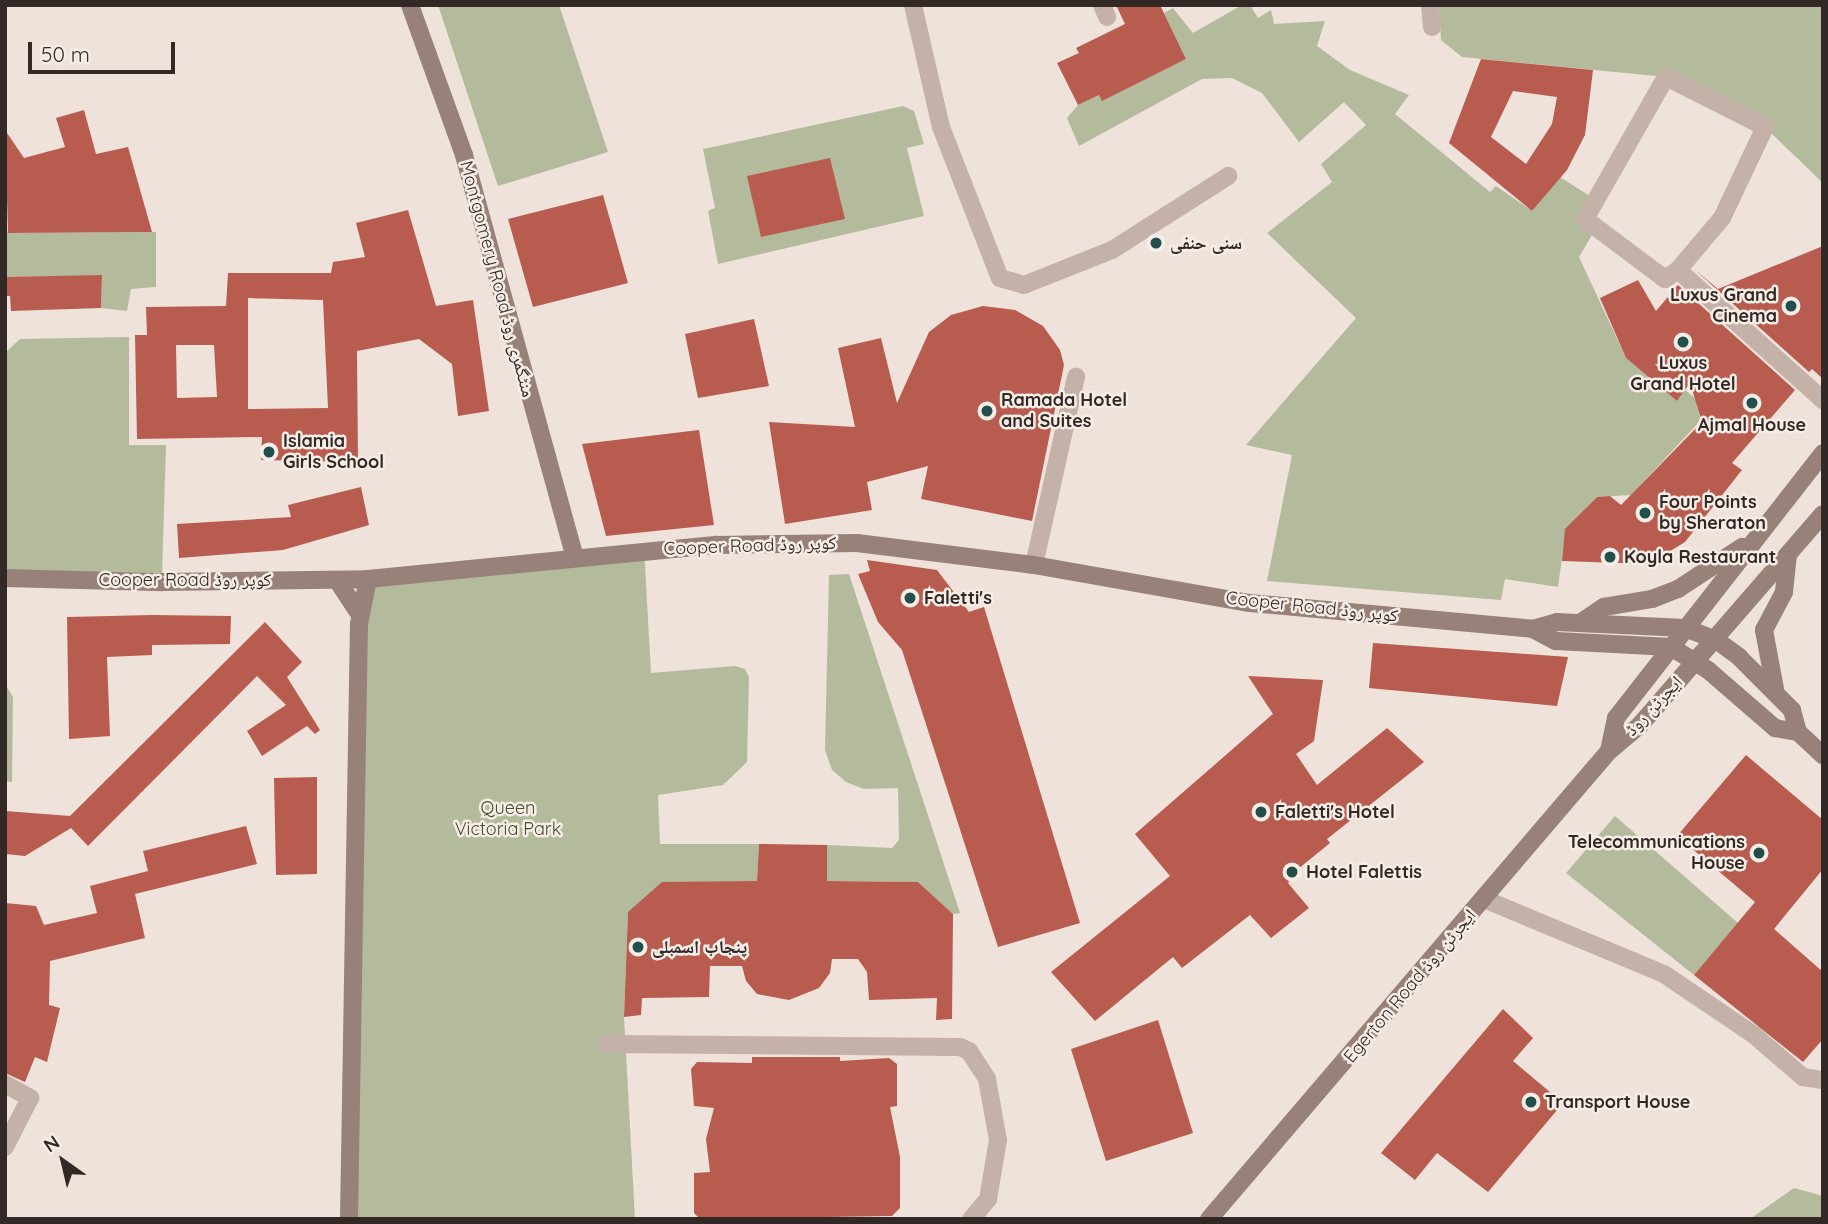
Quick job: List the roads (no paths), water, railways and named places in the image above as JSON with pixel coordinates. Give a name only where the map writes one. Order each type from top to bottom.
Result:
[{"type":"main road","name":"Montgomery Road منٹگمری روڈ","points":[[410,5],[464,155],[575,557]]},
{"type":"main road","points":[[1798,732],[1775,728],[1696,661],[1671,647],[1823,453]]},
{"type":"main road","points":[[1696,661],[1823,514]]},
{"type":"main road","points":[[1580,623],[1604,607],[1652,599],[1678,589],[1755,538]]},
{"type":"main road","name":"Cooper Road کوپر روڈ","points":[[5,578],[368,579],[575,557],[804,541],[857,543],[1034,565],[1250,603],[1532,629],[1557,622],[1685,628],[1716,640]]},
{"type":"main road","points":[[1775,692],[1764,630],[1784,592],[1788,556]]},
{"type":"main road","points":[[349,1219],[360,615],[368,579]]},
{"type":"main road","points":[[337,580],[360,615]]},
{"type":"main road","name":"Cooper Road کوپر روڈ","points":[[1532,629],[1556,641],[1671,647]]},
{"type":"main road","points":[[1716,640],[1792,710],[1798,732],[1823,755]]},
{"type":"main road","name":"ایجرٹن روڈ","points":[[1609,751],[1616,718],[1671,647]]},
{"type":"main road","name":"ایجرٹن روڈ","points":[[1609,751],[1640,725],[1696,661]]},
{"type":"main road","name":"Egerton Road ایجرٹن روڈ","points":[[1209,1219],[1609,751]]},
{"type":"street","points":[[913,5],[941,127],[1000,278],[1024,285],[1112,250],[1228,176]]},
{"type":"street","points":[[1430,5],[1432,27]]},
{"type":"street","points":[[1665,77],[1765,127],[1722,218],[1678,270],[1665,279],[1585,219],[1665,77]]},
{"type":"street","points":[[1678,270],[1823,400]]},
{"type":"street","points":[[1034,565],[1076,377]]},
{"type":"street","points":[[1484,899],[1664,974],[1754,1035],[1803,1077],[1823,1080]]},
{"type":"street","points":[[607,1044],[960,1047],[969,1052],[987,1079],[998,1140],[988,1199],[971,1219]]},
{"type":"street","points":[[5,1084],[30,1098],[5,1147]]},
{"type":"place","name":"سنی حنفی","points":[[1156,243]]},
{"type":"place","name":"Luxus Grand Cinema","points":[[1791,306]]},
{"type":"place","name":"Luxus Grand Hotel","points":[[1683,342]]},
{"type":"place","name":"Ajmal House","points":[[1752,403]]},
{"type":"place","name":"Ramada Hotel and Suites","points":[[987,411]]},
{"type":"place","name":"Islamia Girls School","points":[[269,452]]},
{"type":"place","name":"Four Points by Sheraton","points":[[1645,513]]},
{"type":"place","name":"Koyla Restaurant","points":[[1610,557]]},
{"type":"place","name":"Faletti's","points":[[910,598]]},
{"type":"place","name":"Faletti's Hotel","points":[[1261,812]]},
{"type":"place","name":"Telecommunications House","points":[[1759,853]]},
{"type":"place","name":"Hotel Falettis","points":[[1292,872]]},
{"type":"place","name":"پنجاب اسمبلی","points":[[638,947]]},
{"type":"place","name":"Transport House","points":[[1531,1102]]},
{"type":"park label","name":"Queen Victoria Park","points":[[508,819]]}]
